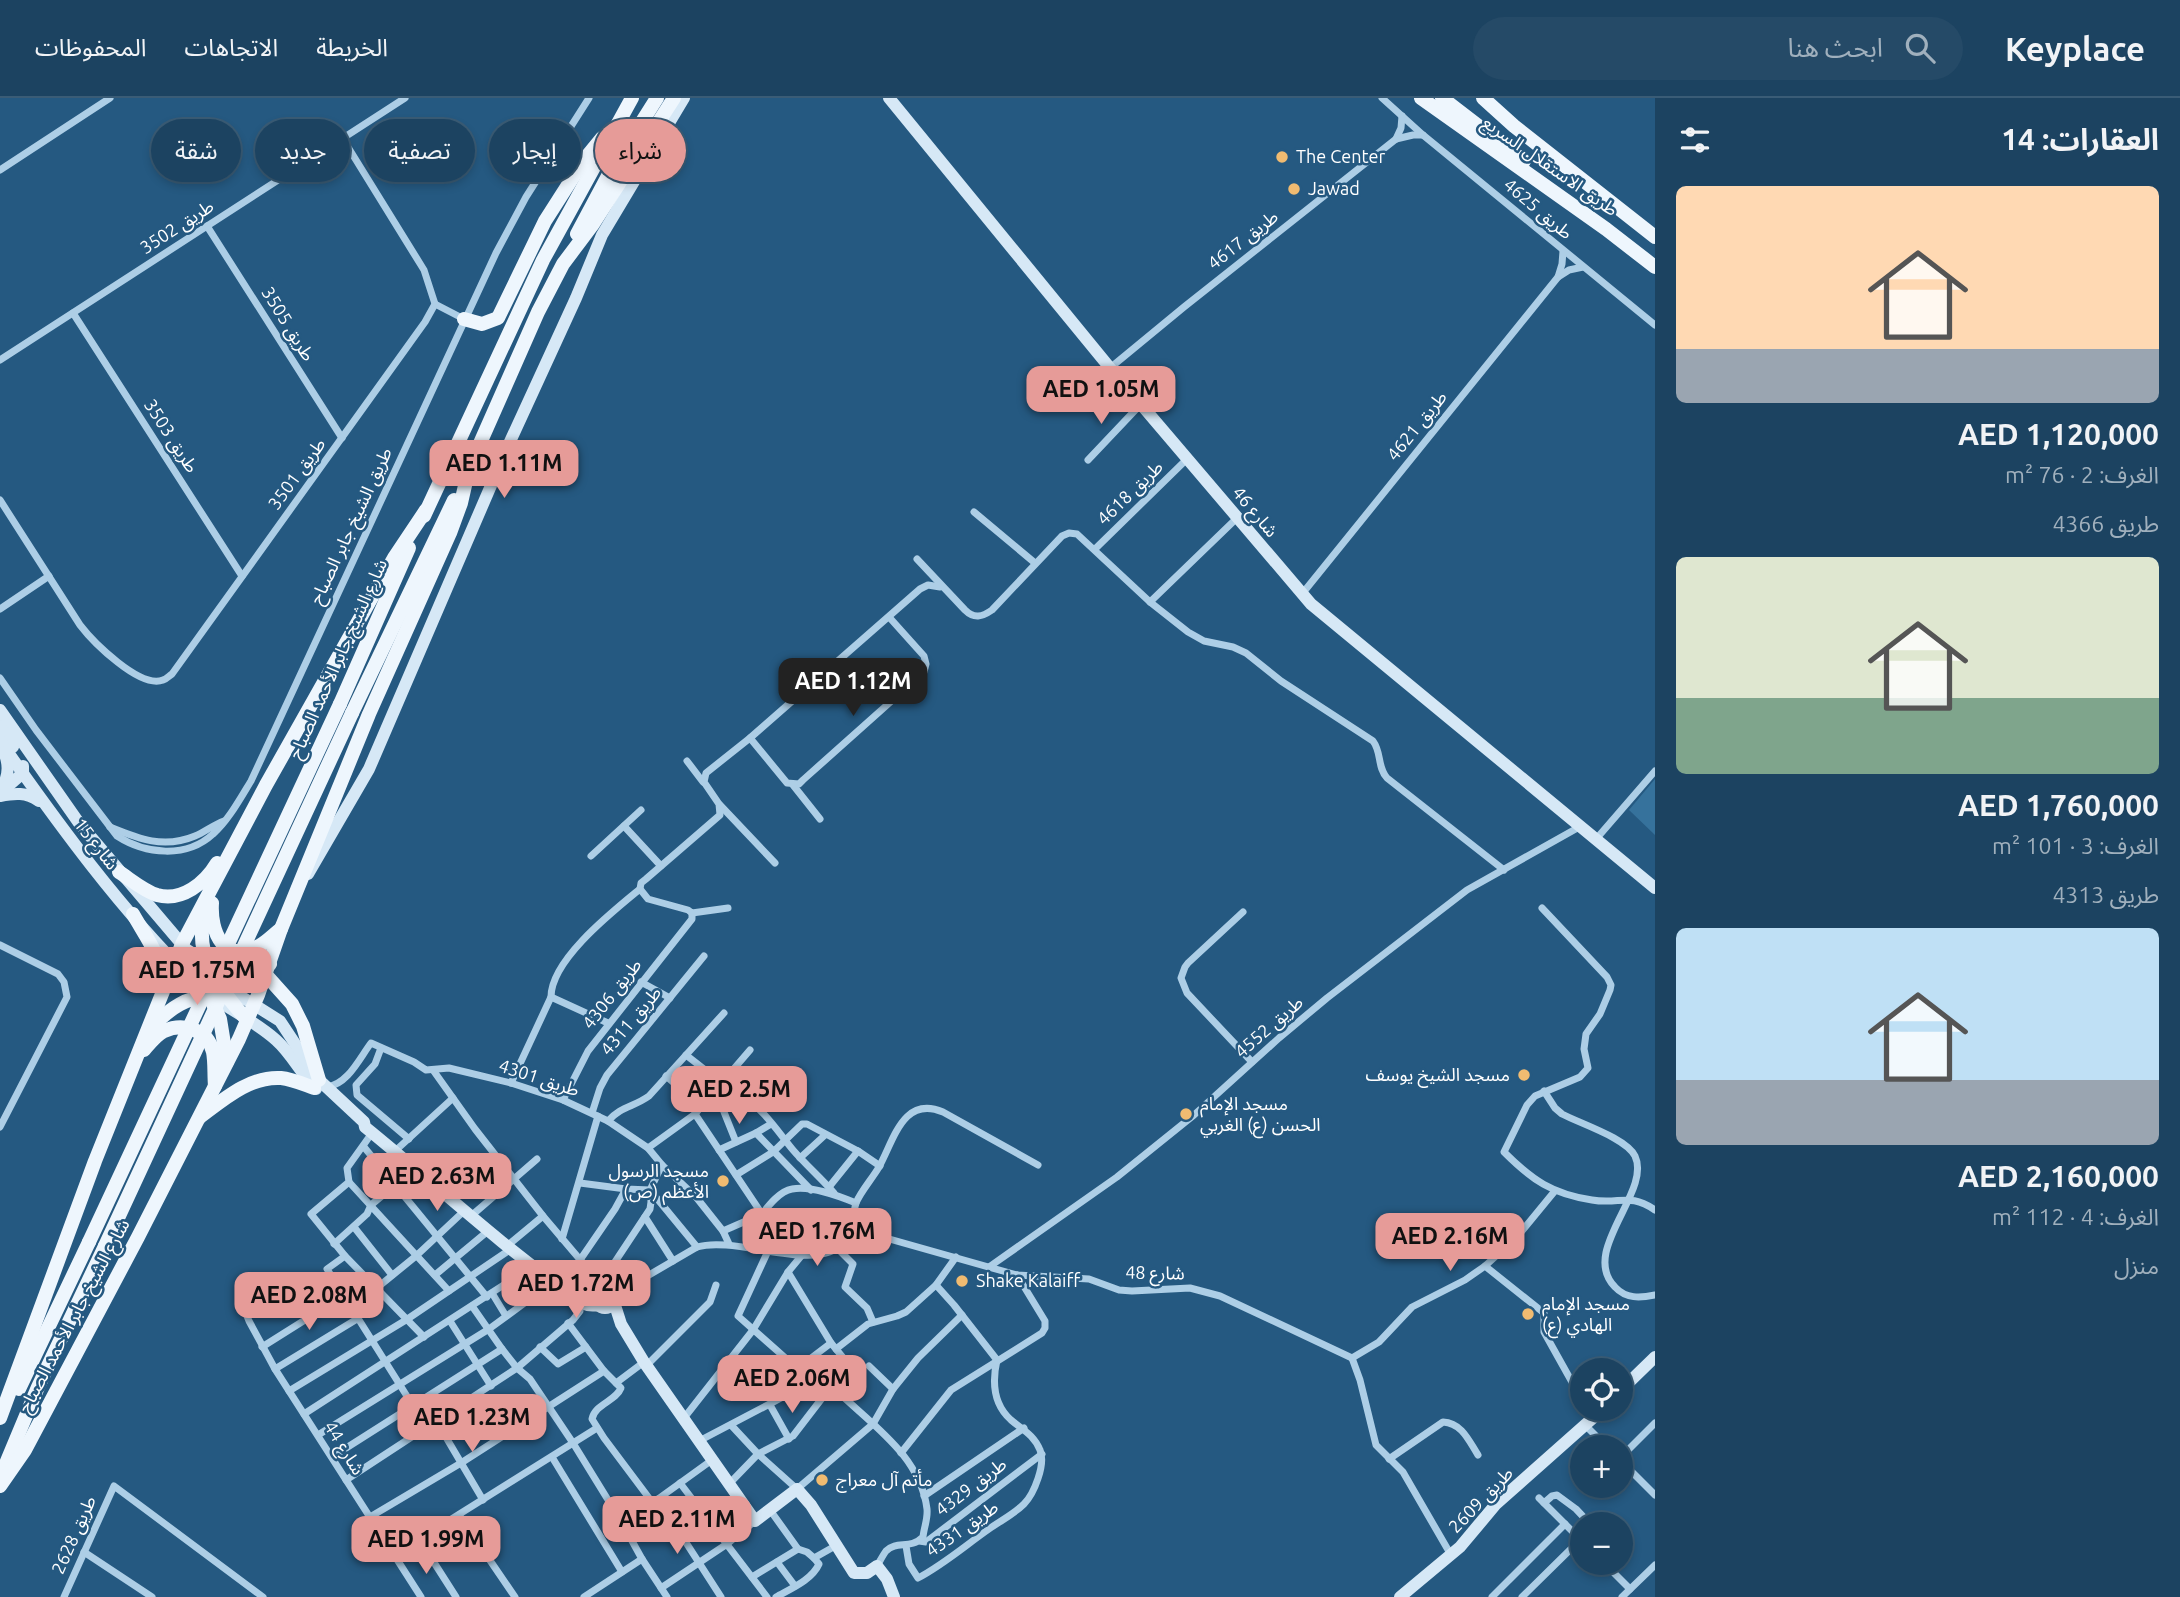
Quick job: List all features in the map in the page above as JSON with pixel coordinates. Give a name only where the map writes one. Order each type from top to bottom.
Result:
[{"type":"main road","points":[[563,264],[594,202],[657,98]]},
{"type":"main road","name":"شارع الشيخ جابر الأحمد الصباح","points":[[0,1478],[38,1387],[469,468],[538,312],[563,264],[593,224],[674,98]]},
{"type":"main road","name":"طريق الاستقلال السريع","points":[[1421,98],[1606,229],[1655,267]]},
{"type":"main road","points":[[1442,98],[1539,172],[1606,229]]},
{"type":"main road","points":[[1476,98],[1514,126]]},
{"type":"main road","name":"طريق الاستقلال السريع","points":[[1483,98],[1514,126],[1655,237]]},
{"type":"main road","points":[[464,319],[482,324],[498,318],[545,221],[584,160],[629,104]]},
{"type":"main road","name":"شارع الشيخ جابر الأحمد الصباح","points":[[0,1428],[340,704],[426,510],[543,260],[629,104]]},
{"type":"main road","points":[[299,886],[369,714],[450,533],[461,503],[469,468]]},
{"type":"main road","points":[[154,1011],[175,961],[186,948],[233,845],[394,558],[426,510]]},
{"type":"main road","points":[[119,872],[155,895],[176,895],[193,888],[211,872],[266,785]]},
{"type":"main road","name":"شارع الشيخ جابر الأحمد الصباح","points":[[0,1486],[25,1450],[227,1063],[254,1005],[299,886]]},
{"type":"main road","points":[[213,888],[214,927],[217,938],[224,946],[239,951],[247,950],[260,946],[281,929]]},
{"type":"main road","points":[[204,981],[207,962],[201,924],[213,888]]},
{"type":"main road","points":[[133,914],[162,971],[162,983],[154,1011]]},
{"type":"main road","points":[[186,948],[220,1019],[227,1063]]},
{"type":"main road","points":[[197,1120],[240,1089],[259,1080],[280,1078],[319,1085],[303,1026],[292,1004],[268,970],[204,981]]},
{"type":"main road","points":[[204,981],[230,1001],[247,1020]]},
{"type":"main road","points":[[147,1032],[165,1014],[195,997],[210,996],[254,1005]]},
{"type":"main road","name":"شارع الشيخ جابر الأحمد الصباح","points":[[0,1418],[154,1011]]},
{"type":"main road","points":[[136,1061],[152,1040],[164,1031],[192,1028],[205,1035],[213,1051],[215,1087]]},
{"type":"street","points":[[0,170],[110,98]]},
{"type":"street","name":"طريق 3502","points":[[350,134],[405,98]]},
{"type":"street","name":"طريق الشيخ جابر الصباح","points":[[0,678],[117,836],[135,846],[161,852],[198,844],[211,837],[233,811],[251,782],[496,253],[526,197],[589,98]]},
{"type":"street","points":[[299,886],[316,862],[369,769],[602,235],[684,98]]},
{"type":"street","name":"شارع 46","points":[[889,98],[1111,368],[1302,594],[1339,628],[1655,888]]},
{"type":"street","name":"طريق 4625","points":[[1382,98],[1423,135],[1655,325]]},
{"type":"street","points":[[1396,139],[1402,116]]},
{"type":"street","name":"طريق 4617","points":[[1111,368],[1396,139],[1423,135]]},
{"type":"street","points":[[350,150],[424,270],[435,304],[464,319]]},
{"type":"street","name":"طريق 3502","points":[[0,360],[276,182]]},
{"type":"street","name":"طريق 3505","points":[[207,226],[342,438]]},
{"type":"street","name":"طريق 4621","points":[[1302,594],[1558,277],[1563,251]]},
{"type":"street","name":"طريق 4621","points":[[1558,277],[1583,267]]},
{"type":"street","name":"طريق 3501","points":[[0,500],[93,642],[141,678],[163,680],[173,674],[425,323],[435,304]]},
{"type":"street","name":"طريق 3503","points":[[73,313],[242,576]]},
{"type":"street","points":[[1088,460],[1141,404]]},
{"type":"street","name":"طريق 4618","points":[[1095,549],[1187,459]]},
{"type":"street","points":[[974,512],[1035,563]]},
{"type":"street","points":[[1150,601],[1237,518]]},
{"type":"street","name":"طريق 4618","points":[[944,589],[971,616],[979,617],[992,610],[1062,536],[1077,534],[1188,632],[1203,641],[1233,647],[1252,656],[1280,681],[1370,738],[1377,747],[1380,768],[1387,778],[1504,870]]},
{"type":"street","points":[[917,559],[944,589]]},
{"type":"street","points":[[0,609],[49,576]]},
{"type":"street","points":[[704,782],[709,769],[750,738],[928,584],[944,589]]},
{"type":"street","points":[[750,738],[787,783],[799,784],[924,671],[924,656],[889,617]]},
{"type":"street","name":"شارع 15","points":[[0,710],[79,823],[186,948]]},
{"type":"street","points":[[0,719],[39,774],[50,783]]},
{"type":"street","points":[[0,726],[18,754],[23,768],[23,773],[0,793]]},
{"type":"street","points":[[16,734],[36,730]]},
{"type":"street","points":[[27,747],[28,738],[36,730]]},
{"type":"street","points":[[0,742],[8,768],[8,778],[0,793]]},
{"type":"street","name":"شارع 15","points":[[0,742],[106,885],[175,961],[204,981],[274,1016],[283,1024],[319,1085]]},
{"type":"street","points":[[687,761],[719,804],[775,863]]},
{"type":"street","points":[[1597,838],[1655,771]]},
{"type":"street","points":[[793,785],[820,819]]},
{"type":"street","points":[[0,793],[29,795],[46,807]]},
{"type":"street","points":[[511,1083],[551,998],[553,982],[561,966],[601,922],[640,889],[641,883],[720,815],[719,804]]},
{"type":"street","points":[[591,856],[641,810]]},
{"type":"street","points":[[624,826],[661,866]]},
{"type":"street","name":"طريق 4552","points":[[989,1267],[1117,1177],[1194,1115],[1327,998],[1456,899],[1581,826]]},
{"type":"street","points":[[640,889],[648,899],[692,913],[728,908]]},
{"type":"street","points":[[1542,908],[1608,977],[1611,985],[1600,1014],[1584,1041],[1588,1068],[1586,1073],[1535,1096],[1527,1105],[1504,1152],[1526,1173],[1554,1192],[1591,1200],[1613,1202],[1628,1199],[1644,1203],[1655,1210]]},
{"type":"street","points":[[1243,912],[1188,963],[1181,978],[1187,993],[1252,1062]]},
{"type":"street","name":"طريق 4306","points":[[563,1100],[580,1064],[608,1023],[692,919],[692,913]]},
{"type":"street","points":[[0,944],[58,974],[64,982],[67,997],[0,1128]]},
{"type":"street","name":"طريق 4311","points":[[562,1239],[580,1183],[600,1088],[607,1075],[704,956]]},
{"type":"street","points":[[641,982],[670,999]]},
{"type":"street","points":[[210,996],[276,1039],[359,1127],[369,1130],[467,1214],[580,1304],[589,1306],[604,1296],[630,1287],[697,1247],[715,1243],[729,1244],[802,1255],[837,1248],[854,1229],[856,1203],[880,1166],[898,1129],[912,1112],[922,1108],[933,1108],[1038,1165]]},
{"type":"street","points":[[551,998],[608,1023]]},
{"type":"street","points":[[608,1121],[620,1110],[643,1100],[724,1013]]},
{"type":"street","name":"طريق 4301","points":[[319,1085],[336,1085],[346,1078],[371,1043],[426,1070],[449,1068],[511,1083],[563,1100],[608,1121],[648,1148],[696,1197],[723,1231],[729,1244]]},
{"type":"street","points":[[381,1048],[375,1064],[356,1085],[357,1095],[409,1139]]},
{"type":"street","points":[[648,1148],[717,1096],[723,1084],[750,1050]]},
{"type":"street","points":[[686,1055],[723,1084]]},
{"type":"street","points":[[433,1070],[475,1129],[592,1275],[646,1363],[755,1521]]},
{"type":"street","points":[[666,1076],[702,1108]]},
{"type":"street","points":[[1544,1091],[1562,1114],[1624,1142],[1634,1154],[1639,1170],[1606,1251],[1605,1269],[1609,1280],[1625,1295],[1655,1295]]},
{"type":"street","points":[[717,1096],[748,1101],[832,1190],[856,1203]]},
{"type":"street","points":[[717,1096],[736,1142]]},
{"type":"street","points":[[394,1152],[453,1098]]},
{"type":"street","points":[[695,1114],[762,1214],[763,1251],[738,1316],[799,1370]]},
{"type":"street","points":[[719,1150],[771,1124]]},
{"type":"street","points":[[736,1175],[773,1152],[802,1124],[807,1124],[858,1151],[880,1166]]},
{"type":"street","points":[[369,1130],[364,1147],[347,1168],[349,1182],[449,1292]]},
{"type":"street","points":[[756,1133],[811,1191]]},
{"type":"street","points":[[800,1157],[825,1135]]},
{"type":"street","points":[[364,1147],[506,1316]]},
{"type":"street","points":[[832,1190],[858,1151]]},
{"type":"street","points":[[351,1309],[437,1236],[515,1179],[537,1159]]},
{"type":"street","points":[[604,1296],[645,1217],[651,1202],[650,1190],[662,1165]]},
{"type":"street","points":[[349,1182],[311,1214],[345,1256],[424,1337]]},
{"type":"street","points":[[580,1183],[650,1190],[697,1247]]},
{"type":"street","points":[[334,1244],[395,1185]]},
{"type":"street","points":[[580,1260],[626,1189]]},
{"type":"street","points":[[723,1231],[762,1214],[784,1192],[792,1189],[832,1190]]},
{"type":"street","points":[[1451,1555],[1403,1472],[1376,1445],[1352,1358],[1379,1342],[1412,1307],[1465,1280],[1485,1266],[1517,1237],[1554,1192]]},
{"type":"street","points":[[289,1391],[449,1292],[509,1248],[543,1216]]},
{"type":"street","points":[[645,1217],[673,1261]]},
{"type":"street","points":[[354,1227],[392,1275]]},
{"type":"street","name":"شارع 48","points":[[854,1229],[1017,1275],[1089,1279],[1132,1292],[1189,1289],[1220,1296],[1352,1358]]},
{"type":"street","points":[[435,1275],[488,1231]]},
{"type":"street","points":[[837,1248],[853,1264],[845,1287],[867,1308],[873,1322]]},
{"type":"street","points":[[684,1418],[753,1330],[788,1272],[802,1255]]},
{"type":"street","points":[[345,1256],[327,1269],[426,1428]]},
{"type":"street","points":[[699,1441],[758,1408],[770,1405],[790,1390],[799,1370],[815,1354],[873,1322],[906,1312],[936,1285],[956,1257]]},
{"type":"street","points":[[304,1414],[534,1266]]},
{"type":"street","points":[[1485,1266],[1544,1312],[1544,1332],[1570,1379]]},
{"type":"street","points":[[729,1484],[758,1454],[789,1439],[844,1371],[845,1360],[833,1346],[788,1272]]},
{"type":"street","points":[[901,1452],[951,1390],[1042,1334],[1045,1321],[1017,1275]]},
{"type":"street","points":[[318,1435],[489,1329],[553,1282]]},
{"type":"street","points":[[616,1382],[646,1363],[710,1302],[716,1285]]},
{"type":"street","points":[[936,1285],[997,1360],[994,1388],[997,1399],[1011,1420],[1024,1428],[1042,1454]]},
{"type":"street","points":[[570,1294],[584,1297],[604,1296]]},
{"type":"street","points":[[262,1347],[343,1296]]},
{"type":"street","points":[[346,1480],[517,1368],[580,1311],[580,1304]]},
{"type":"street","points":[[472,1306],[517,1368],[530,1379],[573,1443],[667,1597]]},
{"type":"street","name":"شارع 44","points":[[249,1312],[247,1316],[275,1369],[419,1596]]},
{"type":"street","points":[[661,1588],[727,1544],[873,1424],[893,1389],[918,1358],[962,1315]]},
{"type":"street","points":[[275,1369],[357,1319]]},
{"type":"street","points":[[450,1321],[491,1386]]},
{"type":"street","points":[[568,1323],[604,1371],[620,1386],[620,1391],[593,1414],[592,1419],[597,1428],[655,1501],[721,1597]]},
{"type":"street","points":[[540,1347],[558,1364],[586,1347]]},
{"type":"street","points":[[332,1457],[502,1349]]},
{"type":"street","points":[[1633,1378],[1655,1357]]},
{"type":"street","points":[[869,1366],[893,1389]]},
{"type":"street","points":[[370,1517],[604,1371]]},
{"type":"street","points":[[831,1385],[895,1444],[917,1478],[927,1511],[923,1536],[917,1542]]},
{"type":"street","points":[[770,1405],[789,1439]]},
{"type":"street","name":"طريق 2609","points":[[1400,1597],[1466,1541],[1496,1504],[1585,1421]]},
{"type":"street","points":[[437,1422],[483,1500]]},
{"type":"street","points":[[1389,1459],[1443,1422],[1452,1422],[1460,1428],[1478,1455]]},
{"type":"street","points":[[1633,1446],[1655,1423]]},
{"type":"street","points":[[731,1425],[811,1505],[854,1573],[867,1573],[877,1566],[887,1579],[894,1597]]},
{"type":"street","points":[[394,1555],[597,1428]]},
{"type":"street","points":[[924,1496],[1024,1428]]},
{"type":"street","name":"طريق 4331","points":[[906,1546],[909,1564],[918,1578],[1024,1504],[1042,1468],[1042,1454]]},
{"type":"street","name":"طريق 4329","points":[[877,1566],[887,1550],[898,1544],[906,1546],[926,1542],[1042,1454]]},
{"type":"street","points":[[552,1457],[622,1572]]},
{"type":"street","points":[[621,1521],[655,1501],[712,1460]]},
{"type":"street","points":[[1633,1472],[1655,1495]]},
{"type":"street","points":[[680,1483],[767,1597]]},
{"type":"street","name":"طريق 2628","points":[[64,1597],[114,1486],[263,1597]]},
{"type":"street","points":[[1570,1529],[1542,1501],[1557,1495],[1579,1512]]},
{"type":"street","points":[[770,1510],[798,1549],[807,1552],[818,1564],[818,1568],[776,1597]]},
{"type":"street","points":[[459,1515],[515,1597]]},
{"type":"street","points":[[1492,1597],[1565,1524]]},
{"type":"street","points":[[419,1539],[456,1597]]},
{"type":"street","points":[[814,1558],[836,1545]]},
{"type":"street","points":[[752,1577],[798,1549]]},
{"type":"street","points":[[1522,1597],[1570,1551]]},
{"type":"street","points":[[84,1552],[141,1594],[152,1597]]},
{"type":"street","points":[[584,1597],[642,1559]]},
{"type":"street","points":[[777,1562],[795,1586]]},
{"type":"street","points":[[1622,1597],[1655,1565]]},
{"type":"street","points":[[1616,1575],[1630,1590]]},
{"type":"street","points":[[599,1587],[605,1597]]},
{"type":"shaded area","points":[[1655,779],[1655,835],[1629,810]]},
{"type":"place","name":"The Center","points":[[1282,157]]},
{"type":"place","name":"Jawad","points":[[1294,189]]},
{"type":"place","name":"مسجد الشيخ يوسف","points":[[1524,1075]]},
{"type":"place","name":"مسجد الإمام الحسن (ع) الغربي","points":[[1186,1114]]},
{"type":"place","name":"مسجد الرسول الأعظم (ص)","points":[[723,1181]]},
{"type":"place","name":"Shake Kalaiff","points":[[962,1281]]},
{"type":"place","name":"مسجد الإمام الهادي (ع)","points":[[1528,1314]]},
{"type":"place","name":"مأتم آل معراج","points":[[822,1480]]}]
